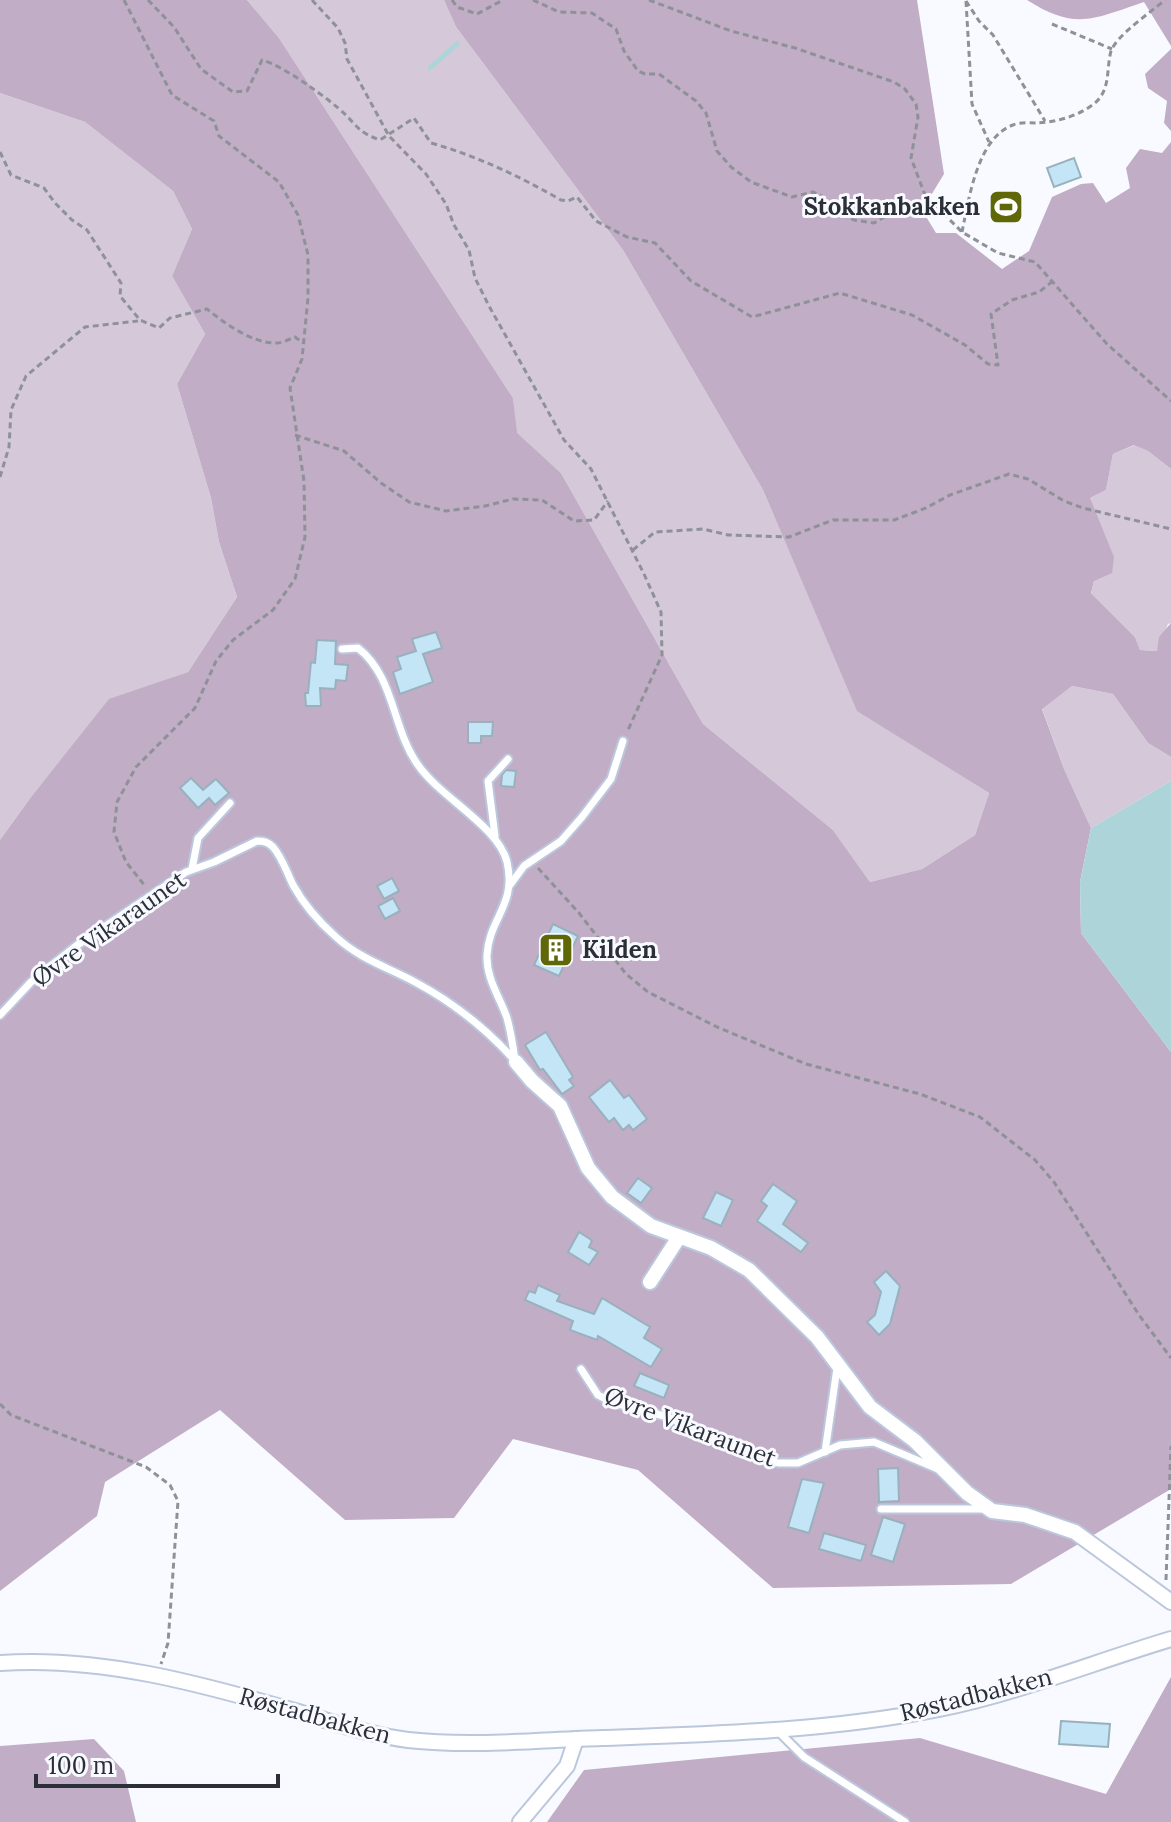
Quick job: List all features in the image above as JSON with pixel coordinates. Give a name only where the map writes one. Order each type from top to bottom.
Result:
[{"type":"street","name":"Øvre Vikaraunet","points":[[516,1062],[560,1106],[588,1168],[612,1197],[651,1226],[711,1248],[749,1270],[817,1337],[870,1407],[915,1441],[967,1493],[992,1511],[1025,1515],[1075,1532],[1168,1601]]},
{"type":"street","points":[[650,1282],[679,1237]]},
{"type":"street","name":"Røstadbakken","points":[[0,1663],[69,1663],[157,1676],[357,1730],[401,1738],[437,1741],[576,1739],[777,1730],[942,1708],[1171,1639]]},
{"type":"street","points":[[520,1822],[567,1766],[576,1739]]},
{"type":"lane","points":[[342,649],[358,648],[366,654],[389,693],[407,751],[438,789],[495,838]]},
{"type":"lane","points":[[510,885],[530,860],[561,841],[602,792],[611,779],[623,741]]},
{"type":"lane","points":[[508,759],[488,781],[495,838],[507,861],[510,885],[508,900],[490,939],[487,964],[506,1017],[516,1062]]},
{"type":"lane","points":[[192,869],[198,838],[230,803]]},
{"type":"lane","name":"Øvre Vikaraunet","points":[[0,1015],[31,982],[76,946],[192,869],[263,841],[271,845],[314,916],[338,939],[367,961],[411,980],[446,1000],[483,1029],[516,1062]]},
{"type":"lane","points":[[825,1452],[838,1365]]},
{"type":"lane","name":"Øvre Vikaraunet","points":[[581,1369],[598,1395],[611,1402],[668,1417],[757,1457],[778,1463],[798,1463],[840,1445],[874,1442],[944,1471]]},
{"type":"lane","name":"Øvre Vikaraunet","points":[[881,1509],[963,1507],[992,1511]]},
{"type":"lane","points":[[777,1730],[800,1754],[905,1822]]},
{"type":"path","points":[[124,0],[172,95],[214,121],[219,136],[279,182],[298,215],[308,255],[302,359],[290,388],[304,481],[305,537],[295,579],[273,610],[233,640],[216,661],[195,708],[136,767],[117,802],[114,832],[126,862],[153,895]]},
{"type":"path","points":[[148,0],[174,27],[201,69],[233,92],[247,91],[262,60],[276,64],[345,114],[360,132],[380,140],[414,118],[431,143],[472,154],[486,164],[515,174],[561,200],[577,197],[596,221],[627,237],[655,243],[691,281],[752,317],[840,293],[912,315],[965,345],[988,364],[998,365],[991,314],[1012,300],[1039,292],[1053,281]]},
{"type":"path","points":[[312,0],[338,28],[345,43],[347,59],[389,136],[426,174],[446,204],[469,250],[475,278],[489,306],[564,440],[591,469],[661,612],[662,655],[623,741]]},
{"type":"path","points":[[452,0],[457,7],[477,14],[503,0]]},
{"type":"path","points":[[533,0],[559,12],[592,13],[616,29],[624,51],[638,71],[659,74],[696,101],[706,113],[717,151],[751,182],[792,197],[813,192],[822,196],[837,212],[854,220],[874,223],[886,216],[902,215],[925,195]]},
{"type":"path","points":[[649,0],[731,31],[795,48],[894,82],[905,89],[916,104],[918,117],[911,158],[925,195],[962,232],[998,253],[1035,262],[1107,344],[1171,401]]},
{"type":"path","points":[[966,0],[979,21],[993,35],[1046,122]]},
{"type":"path","points":[[966,0],[972,104],[989,142]]},
{"type":"path","points":[[962,232],[971,191],[989,142],[1013,124],[1058,122],[1095,103],[1109,76],[1112,49],[1163,1]]},
{"type":"path","points":[[1052,24],[1112,49]]},
{"type":"path","points":[[0,152],[11,175],[44,188],[72,220],[87,230],[121,283],[120,296],[140,320],[159,328],[170,318],[207,309],[220,320],[253,337],[277,343],[295,337],[304,344]]},
{"type":"path","points":[[0,477],[9,447],[11,410],[26,376],[85,327],[140,320]]},
{"type":"path","points":[[295,435],[344,451],[409,502],[446,511],[513,499],[542,500],[574,521],[594,520],[608,501]]},
{"type":"path","points":[[633,550],[655,532],[703,529],[728,535],[789,537],[833,520],[894,520],[950,495],[1009,474],[1028,479],[1064,501],[1083,508],[1171,529]]},
{"type":"path","points":[[530,860],[579,913],[626,974],[648,992],[717,1027],[806,1064],[920,1094],[980,1117],[1035,1160],[1054,1182],[1139,1315],[1171,1358]]},
{"type":"path","points":[[0,1404],[11,1415],[146,1467],[170,1485],[178,1501],[168,1643],[157,1676]]},
{"type":"path","points":[[1168,1601],[1171,1446]]},
{"type":"shaded area","points":[[0,0],[247,0],[279,38],[513,398],[517,433],[561,473],[703,724],[833,830],[870,882],[922,869],[975,835],[989,793],[857,711],[763,490],[623,250],[456,27],[444,0],[917,0],[944,174],[922,210],[936,233],[956,233],[1002,269],[1029,251],[1052,197],[1081,184],[1093,183],[1106,203],[1130,188],[1126,168],[1140,149],[1162,153],[1171,142],[1171,469],[1148,451],[1134,445],[1113,454],[1106,490],[1090,498],[1114,557],[1112,573],[1094,581],[1091,593],[1135,637],[1140,650],[1157,651],[1159,637],[1171,623],[1171,757],[1148,743],[1113,694],[1072,686],[1042,709],[1064,769],[1091,828],[1080,882],[1081,933],[1171,1052],[1171,1489],[1011,1584],[773,1588],[638,1470],[513,1439],[454,1518],[345,1520],[220,1410],[105,1482],[97,1516],[0,1591],[0,840],[109,699],[188,672],[237,597],[219,542],[211,498],[177,384],[205,334],[172,276],[192,229],[173,191],[85,122],[0,93]]},
{"type":"shaded area","points":[[247,0],[444,0],[456,27],[623,250],[763,490],[857,710],[989,793],[975,835],[922,869],[870,882],[833,830],[703,724],[561,473],[516,433],[513,398],[279,38]]},
{"type":"shaded area","points":[[1027,0],[1171,0],[1171,46],[1144,2],[1097,17],[1072,19],[1044,10]]},
{"type":"shaded area","points":[[1171,49],[1171,131],[1164,123],[1167,101],[1148,88],[1145,74]]},
{"type":"shaded area","points":[[0,93],[85,122],[173,191],[192,229],[172,276],[205,334],[177,384],[211,498],[219,542],[237,597],[188,672],[109,700],[0,840]]},
{"type":"shaded area","points":[[1135,445],[1171,469],[1171,623],[1157,651],[1140,650],[1135,637],[1091,593],[1094,581],[1090,498],[1106,490],[1113,454]]},
{"type":"shaded area","points":[[1072,686],[1113,694],[1148,743],[1171,757],[1171,781],[1091,828],[1064,769],[1042,708]]},
{"type":"shaded area","points":[[1171,1677],[1171,1822],[547,1822],[584,1770],[920,1738],[1106,1794]]},
{"type":"shaded area","points":[[94,1739],[124,1771],[136,1822],[0,1822],[0,1746]]},
{"type":"water","points":[[1171,781],[1171,1052],[1081,933],[1080,882],[1091,828]]},
{"type":"building","points":[[1074,158],[1081,177],[1054,187],[1047,168]]},
{"type":"building","points":[[436,632],[442,648],[423,654],[433,682],[400,694],[393,672],[401,669],[397,657],[416,651],[412,639]]},
{"type":"building","points":[[317,640],[336,641],[335,664],[348,665],[346,681],[336,680],[335,689],[320,688],[321,706],[306,706],[305,693],[308,693],[311,662],[315,663]]},
{"type":"building","points":[[468,722],[493,722],[492,736],[481,736],[481,743],[468,743]]},
{"type":"building","points":[[506,770],[516,771],[514,787],[501,786]]},
{"type":"building","points":[[191,778],[203,790],[216,779],[229,793],[215,805],[209,798],[198,808],[180,788]]},
{"type":"building","points":[[392,878],[399,891],[384,899],[377,886]]},
{"type":"building","points":[[393,898],[400,911],[385,919],[378,906]]},
{"type":"building","name":"Kilden","points":[[553,924],[578,936],[559,976],[534,965]]},
{"type":"building","points":[[546,1032],[573,1077],[569,1080],[574,1086],[562,1094],[543,1069],[540,1070],[525,1045]]},
{"type":"building","points":[[610,1080],[624,1098],[629,1095],[647,1119],[633,1130],[629,1125],[623,1130],[614,1118],[609,1122],[589,1097]]},
{"type":"building","points":[[638,1178],[652,1188],[641,1203],[627,1193]]},
{"type":"building","points":[[773,1184],[797,1201],[783,1224],[808,1243],[801,1252],[757,1221],[767,1206],[761,1201]]},
{"type":"building","points":[[716,1192],[733,1200],[721,1226],[703,1218]]},
{"type":"building","points":[[579,1232],[592,1241],[589,1247],[598,1252],[589,1265],[568,1252]]},
{"type":"building","points":[[886,1271],[900,1286],[890,1324],[879,1335],[867,1322],[875,1315],[881,1292],[874,1282]]},
{"type":"building","points":[[538,1285],[560,1295],[557,1301],[594,1314],[602,1298],[650,1327],[644,1338],[662,1349],[651,1367],[598,1336],[597,1340],[570,1330],[573,1321],[525,1300],[529,1291],[535,1293]]},
{"type":"building","points":[[640,1373],[669,1385],[664,1398],[634,1386]]},
{"type":"building","points":[[898,1468],[899,1501],[879,1502],[878,1469]]},
{"type":"building","points":[[802,1479],[824,1483],[809,1533],[788,1527]]},
{"type":"building","points":[[883,1517],[905,1524],[893,1562],[871,1555]]},
{"type":"building","points":[[824,1533],[866,1545],[861,1561],[819,1549]]},
{"type":"building","points":[[1061,1721],[1110,1724],[1108,1747],[1059,1744]]},
{"type":"waterway","points":[[430,68],[457,44]]},
{"type":"place","name":"Stokkanbakken","points":[[1006,207]]},
{"type":"place","name":"Kilden","points":[[556,950]]}]
